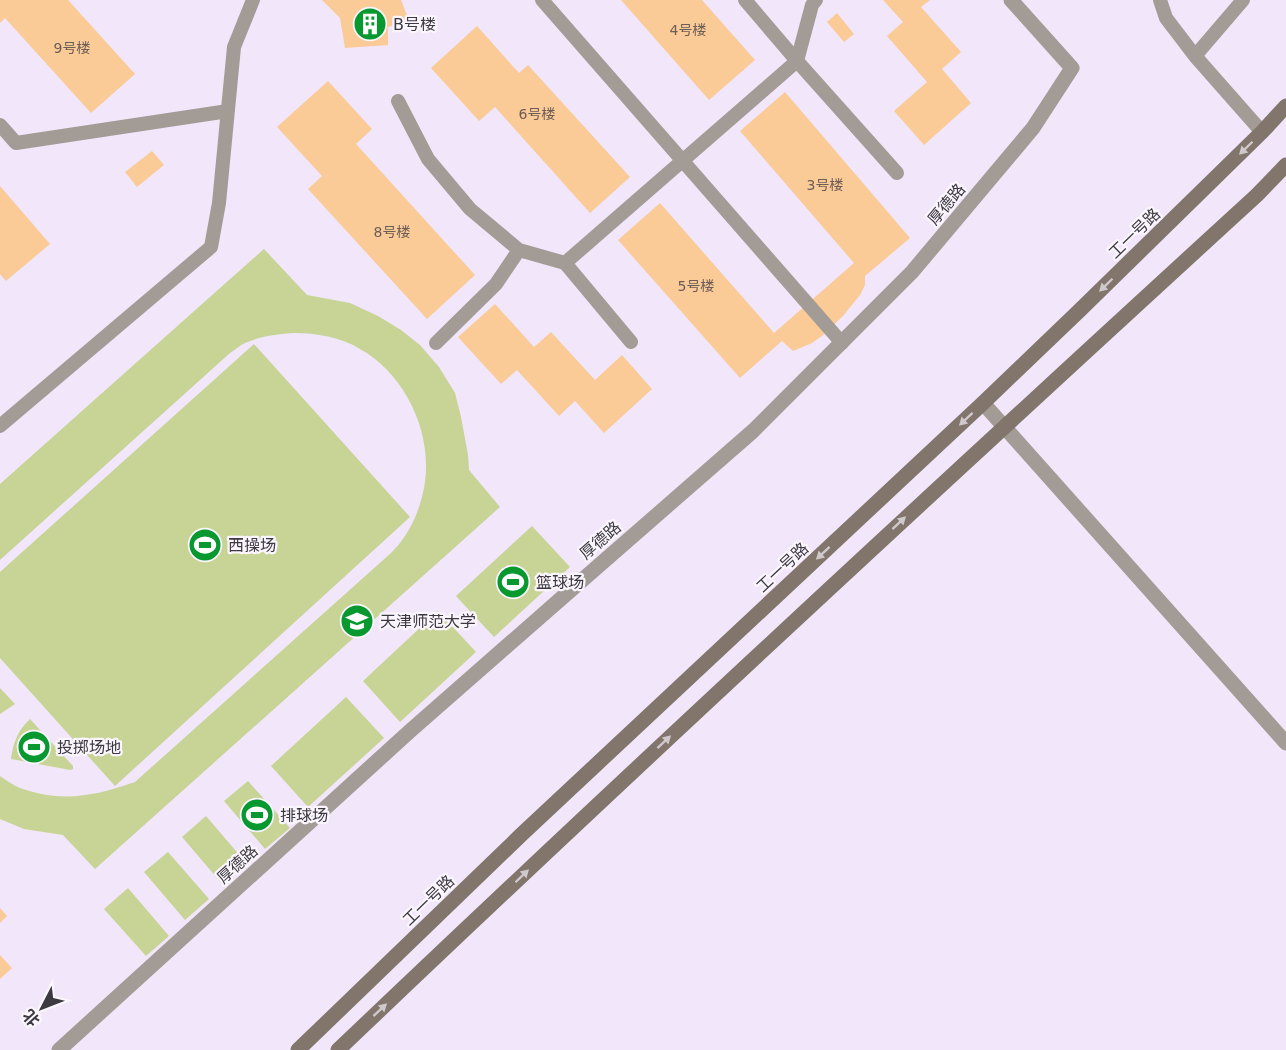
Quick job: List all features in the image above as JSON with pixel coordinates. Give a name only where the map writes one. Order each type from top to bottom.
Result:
[{"type":"main road","name":"工一号路","points":[[298,1050],[522,834],[983,403],[1286,106]]},
{"type":"main road","points":[[338,1050],[572,828],[1257,195],[1286,165]]},
{"type":"street","name":"厚德路","points":[[59,1050],[410,731],[753,431],[920,263],[1033,128],[1072,69],[1011,0]]},
{"type":"street","points":[[983,403],[1286,743]]},
{"type":"lane","points":[[0,426],[211,247],[219,203],[234,47],[253,0]]},
{"type":"lane","points":[[542,0],[842,342]]},
{"type":"lane","points":[[745,0],[897,173]]},
{"type":"lane","points":[[565,263],[797,61],[812,5],[816,0]]},
{"type":"lane","points":[[1160,0],[1166,18],[1195,56],[1262,132]]},
{"type":"lane","points":[[1195,56],[1243,0]]},
{"type":"lane","points":[[398,100],[428,159],[470,209],[519,250],[565,263],[632,342]]},
{"type":"lane","points":[[0,125],[16,143],[228,111]]},
{"type":"lane","points":[[436,343],[496,284],[519,250]]},
{"type":"green space","points":[[264,249],[307,295],[350,303],[378,316],[420,345],[439,367],[455,393],[469,470],[500,507],[95,869],[63,835],[24,829],[0,819],[0,776],[20,788],[35,793],[64,796],[92,794],[135,782],[391,553],[410,529],[425,485],[425,450],[416,415],[399,384],[374,358],[353,345],[320,335],[294,333],[263,337],[241,345],[230,353],[0,560],[0,484]]},
{"type":"green space","name":"西操场","points":[[254,344],[410,517],[115,786],[0,658],[0,572]]},
{"type":"green space","name":"篮球场","points":[[532,526],[570,567],[494,637],[456,596]]},
{"type":"green space","points":[[438,611],[476,652],[400,722],[363,681]]},
{"type":"green space","points":[[0,688],[15,704],[0,714]]},
{"type":"green space","points":[[346,697],[384,738],[308,807],[271,766]]},
{"type":"green space","name":"投掷场地","points":[[30,719],[73,766],[73,769],[11,759],[17,737]]},
{"type":"green space","name":"排球场","points":[[248,781],[290,828],[265,849],[224,801]]},
{"type":"green space","points":[[206,816],[247,864],[223,885],[182,837]]},
{"type":"green space","points":[[168,852],[209,899],[185,920],[144,872]]},
{"type":"green space","points":[[128,888],[169,936],[146,956],[104,909]]},
{"type":"building","points":[[0,0],[68,0],[135,74],[91,113],[5,18],[0,23]]},
{"type":"building","name":"B号楼","points":[[322,0],[401,0],[409,21],[388,27],[388,45],[345,48],[340,18]]},
{"type":"building","points":[[621,0],[702,0],[755,60],[709,100]]},
{"type":"building","points":[[883,0],[930,0],[921,7],[961,52],[942,69],[971,103],[924,145],[894,111],[927,82],[887,36],[903,22]]},
{"type":"building","points":[[837,13],[854,34],[844,42],[827,22]]},
{"type":"building","points":[[477,26],[519,73],[528,65],[630,177],[590,213],[495,107],[479,121],[431,68]]},
{"type":"building","points":[[328,81],[372,129],[356,144],[475,275],[427,319],[308,189],[322,176],[277,127]]},
{"type":"building","points":[[785,92],[910,238],[865,276],[865,285],[860,295],[843,316],[822,336],[793,351],[782,341],[740,378],[618,240],[660,203],[774,333],[854,263],[740,131]]},
{"type":"building","points":[[152,151],[164,165],[137,187],[125,172]]},
{"type":"building","points":[[0,186],[50,244],[6,281],[0,274]]},
{"type":"building","points":[[495,304],[534,347],[551,332],[595,380],[622,355],[652,389],[604,433],[575,401],[559,416],[517,370],[501,384],[458,337]]},
{"type":"building","points":[[0,908],[7,916],[0,923]]},
{"type":"building","points":[[0,955],[12,968],[0,979]]},
{"type":"place","name":"B号楼","points":[[370,24]]},
{"type":"place","name":"西操场","points":[[205,545]]},
{"type":"place","name":"篮球场","points":[[513,582]]},
{"type":"place","name":"天津师范大学","points":[[357,621]]},
{"type":"place","name":"投掷场地","points":[[34,747]]},
{"type":"place","name":"排球场","points":[[257,815]]}]
